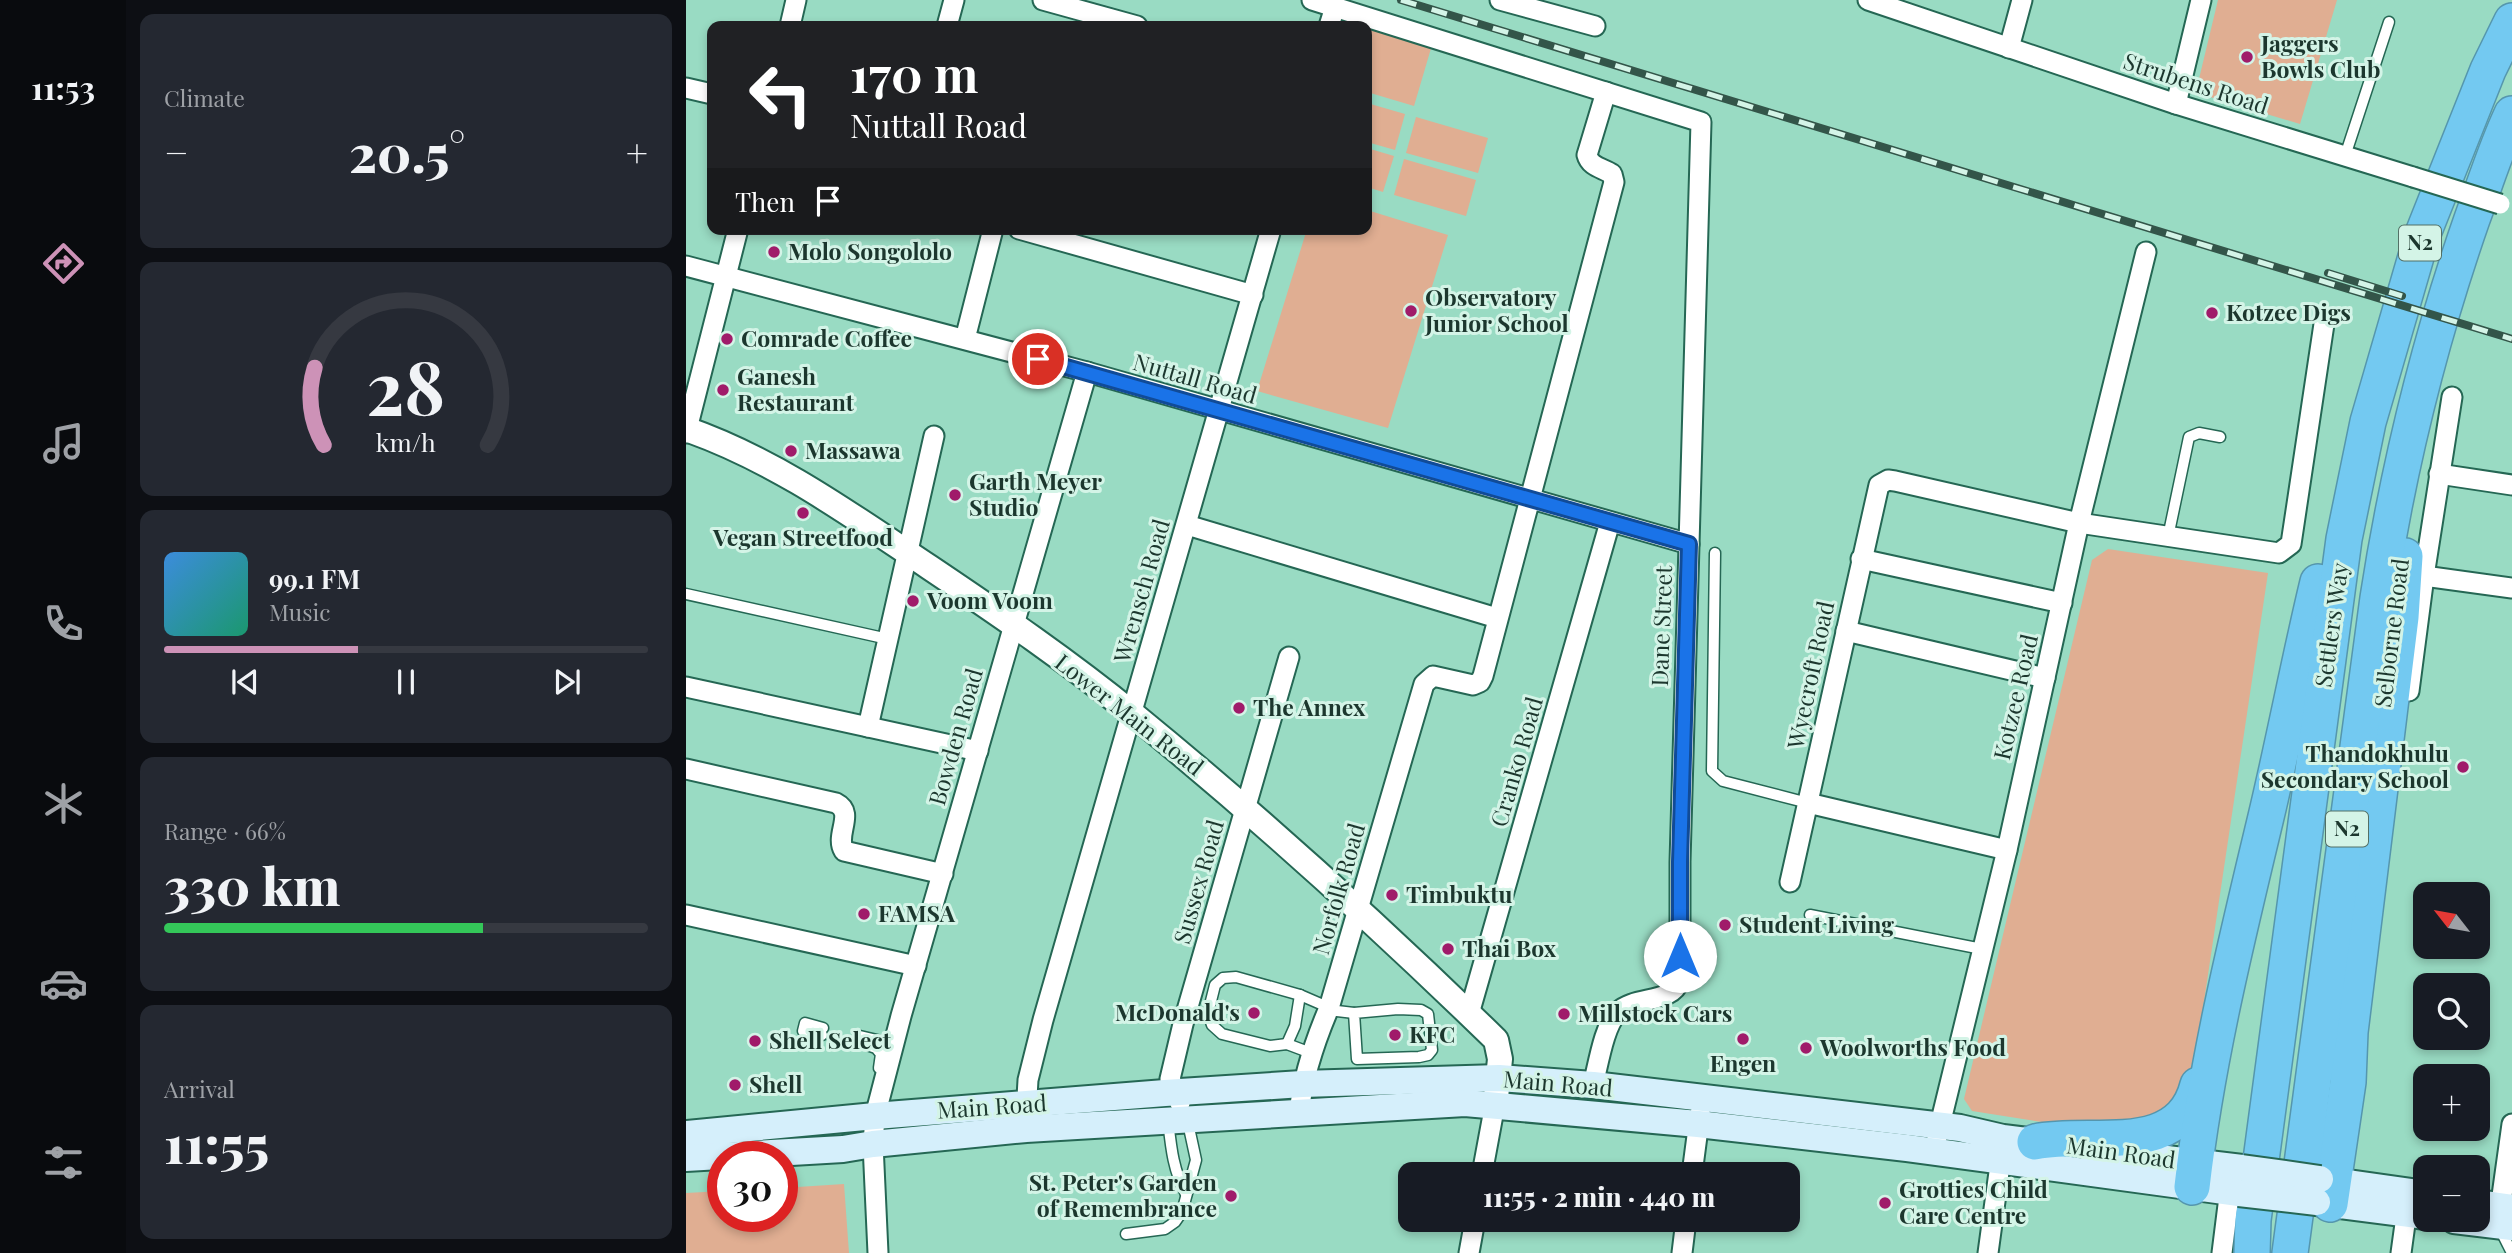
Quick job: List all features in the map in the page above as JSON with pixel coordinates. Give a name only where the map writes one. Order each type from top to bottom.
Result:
[{"type":"highway","points":[[2488,70],[2503,0]]},
{"type":"highway","name":"Settlers Way","points":[[2252,1253],[2253,1220],[2344,539],[2368,422],[2422,236],[2488,70],[2512,21]]},
{"type":"highway","name":"Settlers Way","points":[[2290,1253],[2378,598],[2393,510],[2415,406],[2452,276],[2509,123]]},
{"type":"highway","points":[[2325,1192],[2348,1082],[2350,1032],[2401,617],[2415,406]]},
{"type":"highway","points":[[2193,1175],[2201,1112],[2238,932],[2332,519],[2348,469],[2368,422]]},
{"type":"highway","points":[[2033,1152],[2052,1138],[2131,1138],[2161,1131],[2178,1121],[2194,1103],[2211,1034],[2222,1012]]},
{"type":"main road","name":"Main Road","points":[[1105,1111],[1170,1092],[1302,1084],[1499,1078],[1593,1085],[1700,1111],[1933,1152],[2033,1152]]},
{"type":"main road","points":[[1236,1088],[1238,1116]]},
{"type":"main road","name":"Main Road","points":[[686,1134],[875,1116],[1026,1117],[1105,1111],[1178,1119],[1465,1103],[1700,1111],[1939,1126],[2033,1152],[2413,1203]]},
{"type":"main road","name":"Main Road","points":[[686,1158],[843,1149],[1026,1117]]},
{"type":"street","points":[[791,21],[796,0]]},
{"type":"street","points":[[948,21],[954,0]]},
{"type":"street","points":[[1043,0],[1119,21]]},
{"type":"street","points":[[1187,525],[1497,618],[1614,183],[1612,174],[1594,166],[1588,161],[1587,155],[1606,92],[1312,0]]},
{"type":"street","points":[[1500,0],[1595,26]]},
{"type":"street","name":"Strubens Road","points":[[1868,0],[1915,12],[2009,48],[2176,104],[2508,206]]},
{"type":"street","points":[[2009,48],[2022,0]]},
{"type":"street","points":[[2176,104],[2202,0]]},
{"type":"street","points":[[1331,21],[1335,7]]},
{"type":"street","points":[[686,88],[707,93]]},
{"type":"street","name":"Dane Street","points":[[1593,1085],[1610,1024],[1616,1014],[1637,1002],[1670,994],[1677,988],[1680,980],[1680,862],[1689,544],[1705,126],[1606,92]]},
{"type":"street","points":[[686,431],[736,235]]},
{"type":"street","points":[[965,340],[991,235]]},
{"type":"street","points":[[1039,235],[1253,295]]},
{"type":"street","name":"Wrensch Road","points":[[1026,1117],[1028,1080],[1043,1020],[1269,235]]},
{"type":"street","name":"Kotzee Road","points":[[1933,1152],[2007,850],[2079,523],[2146,252]]},
{"type":"street","name":"Nuttall Road","points":[[686,266],[1087,372],[1219,412],[1689,544]]},
{"type":"street","points":[[2079,523],[2272,553],[2286,550],[2291,544],[2324,324]]},
{"type":"street","name":"Bowden Road","points":[[878,1253],[873,1143],[875,1116],[1087,372]]},
{"type":"street","name":"Selborne Road","points":[[2348,1082],[2366,1038],[2424,576],[2452,397]]},
{"type":"street","name":"Lower Main Road","points":[[686,431],[781,471],[1014,624],[1132,714],[1245,809],[1358,910],[1496,1040],[1500,1059],[1495,1104]]},
{"type":"street","points":[[868,727],[934,436]]},
{"type":"street","points":[[2439,474],[2512,485]]},
{"type":"street","name":"Wyecroft Road","points":[[1790,882],[1861,559],[1877,491],[1884,482],[1895,481],[2079,523]]},
{"type":"street","name":"Cranko Road","points":[[1469,1014],[1610,522]]},
{"type":"street","points":[[1861,559],[2062,603]]},
{"type":"street","points":[[2424,576],[2512,588]]},
{"type":"street","name":"Norfolk Road","points":[[1299,1113],[1302,1084],[1311,1053],[1329,1008],[1427,679],[1439,676],[1473,685],[1479,682],[1497,618]]},
{"type":"street","points":[[1846,631],[2045,678]]},
{"type":"street","name":"Sussex Road","points":[[1178,1119],[1170,1092],[1170,1079],[1183,1024],[1289,657]]},
{"type":"street","points":[[686,687],[978,751]]},
{"type":"street","points":[[686,769],[836,803],[845,811],[840,839],[844,851],[943,874]]},
{"type":"street","points":[[1808,803],[2007,850]]},
{"type":"street","points":[[686,915],[916,966]]},
{"type":"street","points":[[1484,1162],[1495,1104]]},
{"type":"street","points":[[1694,1162],[1700,1111]]},
{"type":"street","points":[[2500,1214],[2512,1124]]},
{"type":"street","points":[[1988,1253],[2033,1152]]},
{"type":"street","points":[[2222,1253],[2236,1180]]},
{"type":"street","points":[[2401,1253],[2413,1216]]},
{"type":"street","points":[[1469,1253],[1473,1232]]},
{"type":"street","points":[[1682,1253],[1685,1232]]},
{"type":"lane","points":[[2346,156],[2389,22]]},
{"type":"lane","points":[[2168,537],[2189,437],[2199,433],[2220,437]]},
{"type":"lane","points":[[1715,553],[1712,771],[1723,781],[1808,803]]},
{"type":"lane","points":[[686,594],[888,639]]},
{"type":"lane","points":[[1810,915],[1982,948]]},
{"type":"lane","points":[[1311,1053],[1287,1044],[1270,1045],[1222,1034],[1212,1025],[1209,1005],[1215,985],[1229,977],[1300,995],[1345,1013],[1416,1009],[1428,1014],[1432,1050],[1425,1057],[1419,1058],[1357,1059],[1354,1013]]},
{"type":"lane","points":[[1287,1044],[1295,1026],[1300,995]]},
{"type":"lane","points":[[875,1116],[872,1095],[881,1054],[876,1048],[859,1039],[894,1044]]},
{"type":"lane","points":[[1126,1234],[1165,1229],[1175,1223],[1182,1212],[1194,1174],[1195,1160],[1178,1119]]},
{"type":"lane","points":[[1178,1119],[1173,1164],[1186,1194]]},
{"type":"lane","points":[[2500,1214],[2512,1253]]},
{"type":"shaded area","points":[[2218,0],[2337,0],[2300,124],[2207,96],[2198,83]]},
{"type":"shaded area","points":[[1372,27],[1432,45],[1414,106],[1372,93]]},
{"type":"shaded area","points":[[1372,104],[1405,114],[1395,150],[1372,143]]},
{"type":"shaded area","points":[[1416,117],[1488,138],[1478,173],[1406,153]]},
{"type":"shaded area","points":[[1372,149],[1394,156],[1383,192],[1372,189]]},
{"type":"shaded area","points":[[1404,159],[1476,180],[1466,216],[1394,195]]},
{"type":"shaded area","points":[[1372,212],[1448,235],[1388,428],[1257,391],[1305,235],[1372,235]]},
{"type":"shaded area","points":[[2108,549],[2268,573],[2199,1035],[2185,1092],[2158,1122],[2048,1123],[1972,1111],[1964,1099],[2092,560]]},
{"type":"shaded area","points":[[844,1184],[849,1253],[686,1253],[686,1193],[707,1192],[707,1232],[798,1232],[798,1187]]},
{"type":"railway","points":[[1401,0],[2512,339]]},
{"type":"railway","points":[[2328,273],[2402,296]]},
{"type":"place","name":"Jaggers Bowls Club","points":[[2247,57]]},
{"type":"place","name":"Molo Songololo","points":[[774,252]]},
{"type":"place","name":"Observatory Junior School","points":[[1411,311]]},
{"type":"place","name":"Kotzee Digs","points":[[2212,313]]},
{"type":"place","name":"Comrade Coffee","points":[[727,339]]},
{"type":"place","name":"Ganesh Restaurant","points":[[723,390]]},
{"type":"place","name":"Massawa","points":[[791,451]]},
{"type":"place","name":"Garth Meyer Studio","points":[[955,495]]},
{"type":"place","name":"Vegan Streetfood","points":[[803,513]]},
{"type":"place","name":"Voom Voom","points":[[913,601]]},
{"type":"place","name":"The Annex","points":[[1239,708]]},
{"type":"place","name":"Thandokhulu Secondary School","points":[[2463,767]]},
{"type":"place","name":"Timbuktu","points":[[1392,895]]},
{"type":"place","name":"FAMSA","points":[[864,914]]},
{"type":"place","name":"Student Living","points":[[1725,925]]},
{"type":"place","name":"Thai Box","points":[[1448,949]]},
{"type":"place","name":"McDonald's","points":[[1254,1013]]},
{"type":"place","name":"Millstock Cars","points":[[1564,1014]]},
{"type":"place","name":"KFC","points":[[1395,1035]]},
{"type":"place","name":"Engen","points":[[1743,1039]]},
{"type":"place","name":"Shell Select","points":[[755,1041]]},
{"type":"place","name":"Woolworths Food","points":[[1806,1048]]},
{"type":"place","name":"Shell","points":[[735,1085]]},
{"type":"place","name":"St. Peter's Garden of Remembrance","points":[[1231,1196]]},
{"type":"place","name":"Grotties Child Care Centre","points":[[1885,1203]]},
{"type":"route","points":[[1038,359],[1689,544],[1680,956]]}]
